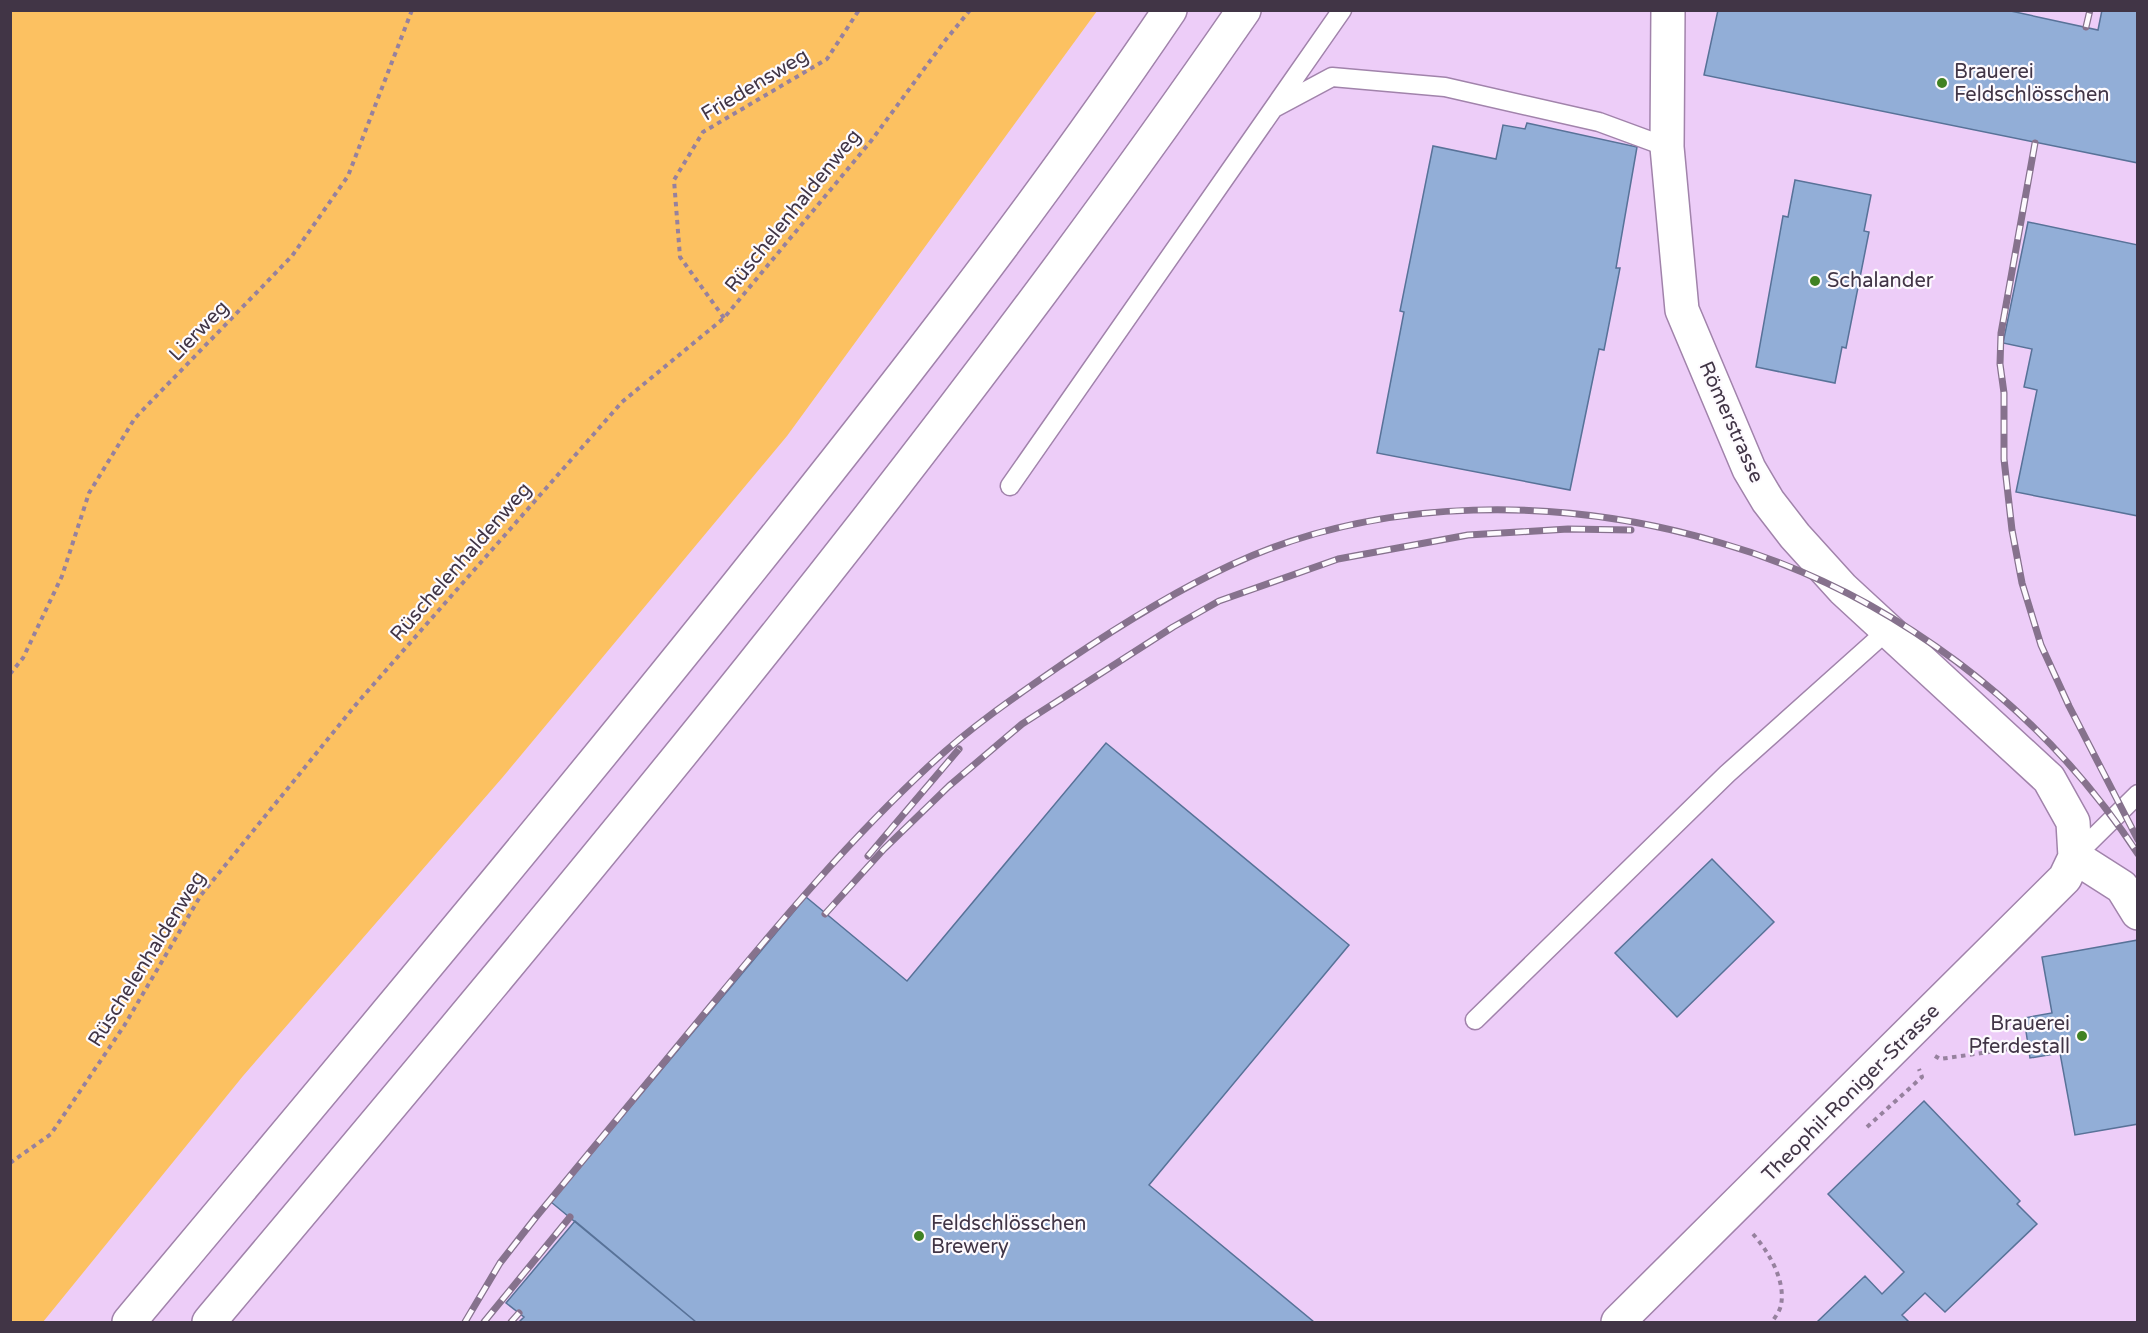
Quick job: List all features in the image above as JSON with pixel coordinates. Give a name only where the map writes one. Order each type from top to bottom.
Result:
[{"type":"main road","points":[[129,1323],[577,787],[832,468],[996,252],[1170,10]]},
{"type":"main road","points":[[209,1323],[622,825],[880,504],[1035,304],[1244,10]]},
{"type":"main road","name":"Römerstrasse","points":[[1668,10],[1667,147],[1682,310],[1749,469],[1768,501],[1817,562],[1843,589],[2049,779],[2073,822],[2075,857]]},
{"type":"main road","points":[[2075,857],[2122,887],[2138,913]]},
{"type":"main road","name":"Theophil-Roniger-Strasse","points":[[1618,1323],[2065,878],[2075,857]]},
{"type":"lane","points":[[1010,486],[1342,10]]},
{"type":"lane","points":[[1270,111],[1332,77],[1445,87],[1599,122],[1667,147]]},
{"type":"lane","points":[[1475,1020],[1727,774],[1889,629]]},
{"type":"lane","points":[[2075,857],[2138,794]]},
{"type":"path","name":"Lierweg","points":[[10,674],[23,658],[62,576],[89,493],[135,418],[292,256],[348,176],[412,10]]},
{"type":"path","name":"Friedensweg","points":[[724,318],[680,257],[674,180],[704,132],[827,59],[859,10]]},
{"type":"path","name":"Rüschelenhaldenweg","points":[[10,1162],[51,1134],[124,1026],[201,895],[357,702],[622,402],[724,318],[871,141],[970,10]]},
{"type":"path","points":[[1906,1038],[1940,1059],[2017,1048]]},
{"type":"path","points":[[1732,1210],[1764,1246],[1779,1277],[1781,1305],[1772,1323]]},
{"type":"shaded area","points":[[10,11],[1097,11],[787,436],[502,778],[243,1076],[43,1322],[10,1322]]},
{"type":"building","name":"Brauerei Feldschlösschen","points":[[1718,10],[2006,10],[2098,30],[2102,10],[2138,10],[2138,163],[1704,75]]},
{"type":"building","points":[[1527,123],[1637,147],[1616,268],[1620,268],[1604,350],[1599,349],[1570,490],[1377,453],[1404,312],[1400,311],[1433,146],[1496,159],[1503,125],[1525,129]]},
{"type":"building","name":"Schalander","points":[[1795,180],[1871,195],[1864,231],[1869,232],[1846,348],[1842,347],[1835,383],[1756,367],[1783,216],[1788,217]]},
{"type":"building","points":[[2028,222],[2138,245],[2138,516],[2016,492],[2037,390],[2024,387],[2032,349],[2003,343]]},
{"type":"building","points":[[1106,743],[1349,945],[1149,1185],[1314,1322],[696,1322],[551,1202],[806,897],[907,981]]},
{"type":"building","points":[[1712,859],[1774,922],[1677,1017],[1615,953]]},
{"type":"building","name":"Brauerei Pferdestall","points":[[2138,940],[2138,1124],[2075,1135],[2060,1053],[2030,1058],[2024,1018],[2052,1013],[2042,957]]},
{"type":"building","points":[[1924,1101],[2020,1201],[2017,1204],[2037,1224],[1945,1312],[1925,1293],[1902,1315],[1909,1322],[1817,1322],[1865,1276],[1882,1294],[1904,1272],[1828,1194]]},
{"type":"building","points":[[575,1221],[696,1322],[519,1322],[524,1317],[506,1303]]},
{"type":"railway","points":[[2086,27],[2090,10]]},
{"type":"railway","points":[[2035,143],[2001,333],[2004,459],[2012,530],[2022,583],[2041,645],[2069,706],[2138,840]]},
{"type":"railway","points":[[465,1322],[500,1263],[735,976],[844,852],[931,764],[997,710],[1126,622],[1167,598],[1231,565],[1289,542],[1349,525],[1411,515],[1473,510],[1537,511],[1599,517],[1661,528],[1721,543],[1783,564],[1844,591],[1902,624],[1956,661],[2008,703],[2056,750],[2099,800],[2138,854]]},
{"type":"railway","points":[[825,914],[884,849],[949,786],[1022,724],[1173,627],[1219,601],[1338,559],[1468,535],[1568,529],[1631,530]]},
{"type":"railway","points":[[868,856],[959,749]]},
{"type":"railway","points":[[484,1322],[570,1217]]},
{"type":"railway","points":[[511,1322],[519,1313]]},
{"type":"place","name":"Brauerei Feldschlösschen","points":[[1942,83]]},
{"type":"place","name":"Schalander","points":[[1815,281]]},
{"type":"place","name":"Brauerei Pferdestall","points":[[2082,1036]]},
{"type":"place","name":"Feldschlösschen Brewery","points":[[919,1236]]}]
